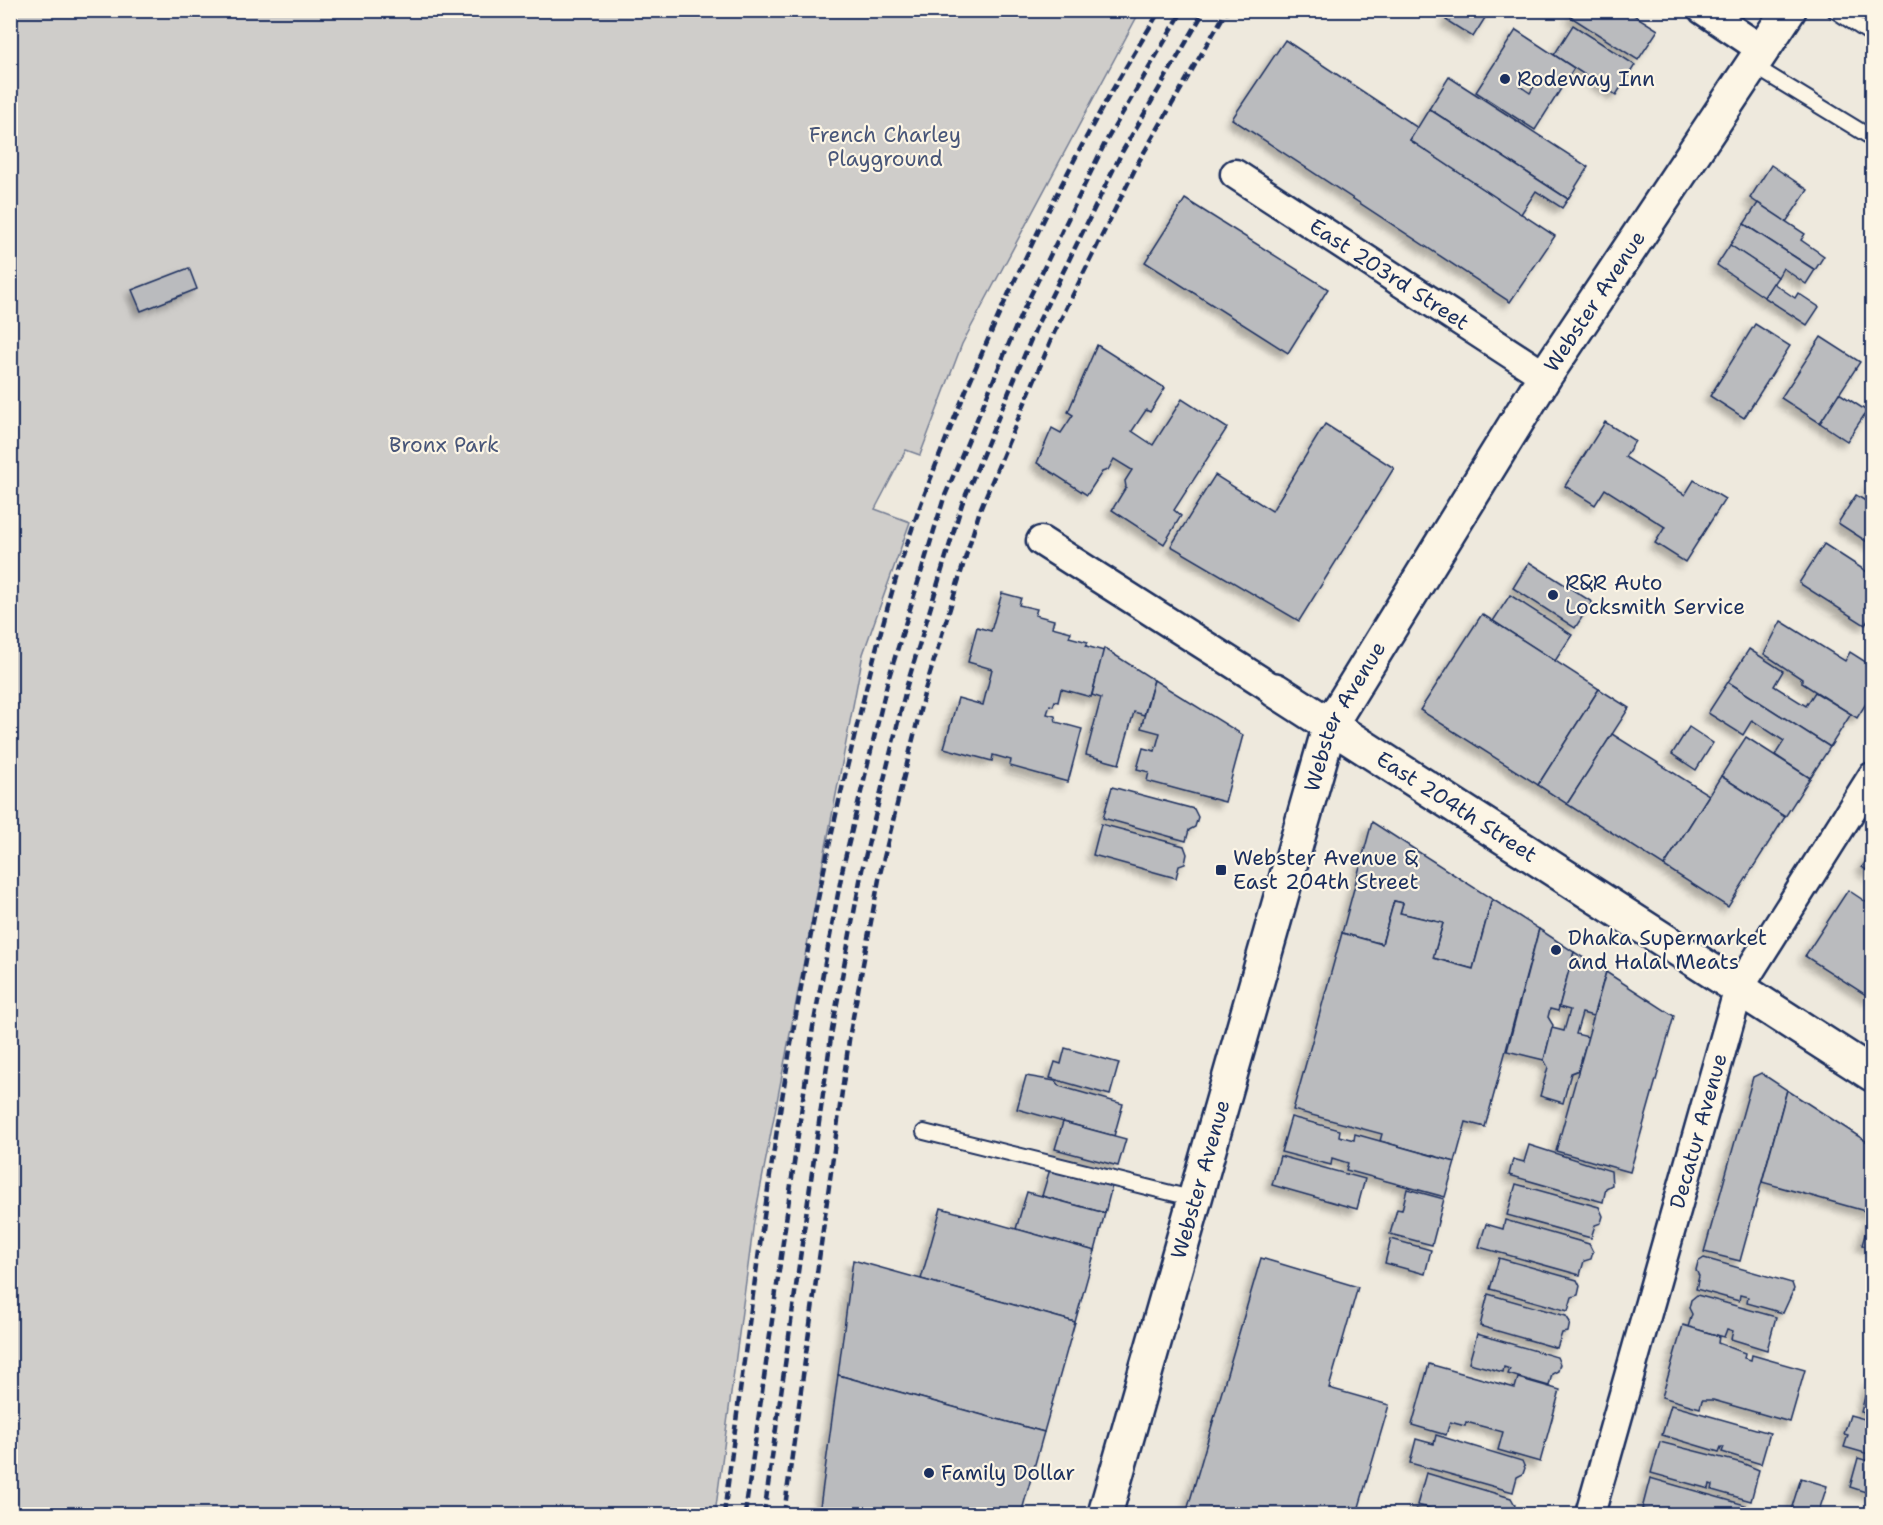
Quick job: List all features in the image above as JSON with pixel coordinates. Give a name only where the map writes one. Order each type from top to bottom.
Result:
[{"type":"main road","name":"Webster Avenue","points":[[1105,1515],[1330,725],[1545,376],[1789,10]]},
{"type":"main road","name":"East 204th Street","points":[[1275,690],[1872,1074]]},
{"type":"street","points":[[1703,10],[1759,58]]},
{"type":"street","name":"East 203rd Street","points":[[1235,174],[1545,376]]},
{"type":"street","name":"East 204th Street","points":[[1041,541],[1275,690]]},
{"type":"street","name":"Decatur Avenue","points":[[1590,1515],[1739,988],[1872,777]]},
{"type":"lane","points":[[1834,10],[1872,35]]},
{"type":"lane","points":[[1759,58],[1872,138]]},
{"type":"lane","points":[[924,1132],[1195,1199]]},
{"type":"green space","name":"Bronx Park","points":[[11,11],[1140,11],[962,344],[920,455],[906,450],[875,509],[910,522],[863,654],[754,1221],[715,1514],[11,1514]]},
{"type":"building","points":[[1453,10],[1490,10],[1473,37],[1446,20]]},
{"type":"building","points":[[1576,10],[1626,10],[1658,30],[1638,60],[1571,17]]},
{"type":"building","points":[[1573,25],[1635,65],[1616,95],[1554,55]]},
{"type":"building","name":"Rodeway Inn","points":[[1516,30],[1574,68],[1535,130],[1476,92]],"holes":[[[1527,75],[1537,82],[1530,93],[1520,86]]]},
{"type":"building","points":[[1285,40],[1418,128],[1410,140],[1555,236],[1510,302],[1232,119]]},
{"type":"building","points":[[1449,77],[1588,167],[1568,199],[1429,109]]},
{"type":"building","points":[[1429,109],[1568,199],[1562,208],[1536,191],[1521,214],[1410,140]]},
{"type":"building","points":[[1771,165],[1808,190],[1786,222],[1750,198]]},
{"type":"building","points":[[1185,199],[1328,289],[1288,353],[1145,262]]},
{"type":"building","points":[[1758,203],[1805,234],[1801,240],[1824,256],[1815,270],[1744,224]]},
{"type":"building","points":[[1744,224],[1815,270],[1806,284],[1783,268],[1778,277],[1730,245]]},
{"type":"building","points":[[1730,245],[1778,277],[1764,297],[1717,265]]},
{"type":"building","points":[[189,268],[197,289],[141,311],[132,290]]},
{"type":"building","points":[[1773,283],[1795,298],[1798,293],[1819,307],[1807,325],[1764,297]]},
{"type":"building","points":[[1755,324],[1790,346],[1744,418],[1710,396]]},
{"type":"building","points":[[1821,337],[1860,362],[1820,423],[1781,398]]},
{"type":"building","points":[[1097,345],[1165,388],[1150,412],[1146,410],[1132,431],[1153,445],[1182,399],[1227,428],[1174,510],[1181,516],[1164,544],[1112,510],[1126,487],[1125,481],[1132,470],[1114,459],[1108,470],[1102,472],[1087,495],[1037,463],[1052,428],[1061,433],[1073,415],[1068,412]]},
{"type":"building","points":[[1839,393],[1867,411],[1847,441],[1820,423]]},
{"type":"building","points":[[1605,422],[1635,441],[1625,457],[1685,495],[1694,480],[1725,499],[1685,562],[1655,543],[1665,527],[1605,489],[1595,505],[1565,486]]},
{"type":"building","points":[[1325,424],[1394,468],[1299,621],[1171,546],[1215,475],[1272,511]]},
{"type":"building","points":[[1872,482],[1872,496],[1867,492]]},
{"type":"building","points":[[1856,495],[1872,505],[1872,545],[1838,523]]},
{"type":"building","points":[[1824,544],[1872,575],[1872,614],[1865,625],[1799,583]]},
{"type":"building","name":"R&R Auto Locksmith Service","points":[[1529,562],[1592,602],[1575,628],[1513,588]]},
{"type":"building","points":[[1002,593],[1021,598],[1019,605],[1037,609],[1035,615],[1054,620],[1052,627],[1071,632],[1069,637],[1088,642],[1086,646],[1104,651],[1091,697],[1061,689],[1058,702],[1055,701],[1053,706],[1050,705],[1047,714],[1055,716],[1056,722],[1082,729],[1068,782],[1010,766],[1011,760],[993,755],[992,761],[944,748],[958,698],[983,705],[992,669],[968,662],[977,627],[991,631]]},
{"type":"building","points":[[1510,595],[1572,635],[1555,661],[1493,621]]},
{"type":"building","points":[[1482,614],[1599,689],[1538,785],[1420,710]]},
{"type":"building","points":[[1781,621],[1845,661],[1850,652],[1872,666],[1872,694],[1857,718],[1802,683],[1802,679],[1764,654]]},
{"type":"building","points":[[1104,648],[1154,680],[1144,715],[1134,712],[1119,764],[1086,755],[1101,698],[1092,695]]},
{"type":"building","points":[[1749,649],[1783,671],[1774,686],[1806,706],[1815,692],[1851,714],[1830,747],[1728,682]]},
{"type":"building","points":[[1154,680],[1243,735],[1225,802],[1147,781],[1149,772],[1137,769],[1143,748],[1155,751],[1160,733],[1141,728]]},
{"type":"building","points":[[1728,682],[1830,747],[1810,778],[1775,755],[1784,741],[1752,720],[1743,735],[1708,713]]},
{"type":"building","points":[[1599,689],[1629,708],[1567,804],[1538,785]]},
{"type":"building","points":[[1689,727],[1713,743],[1696,770],[1672,754]]},
{"type":"building","points":[[1612,734],[1709,795],[1664,866],[1567,804]]},
{"type":"building","points":[[1746,737],[1810,778],[1785,817],[1721,776]]},
{"type":"building","points":[[1721,776],[1785,817],[1728,907],[1664,866]]},
{"type":"building","points":[[1112,787],[1194,809],[1198,817],[1195,827],[1189,830],[1186,841],[1103,818]]},
{"type":"building","points":[[1372,822],[1492,899],[1473,969],[1433,958],[1443,923],[1400,913],[1403,903],[1394,901],[1382,944],[1342,933]]},
{"type":"building","points":[[1101,824],[1184,846],[1187,854],[1185,864],[1179,866],[1176,878],[1093,855]]},
{"type":"building","points":[[1872,851],[1872,874],[1862,867]]},
{"type":"building","points":[[1848,890],[1872,906],[1872,999],[1805,956]]},
{"type":"building","points":[[1492,899],[1539,929],[1485,1127],[1466,1122],[1455,1162],[1380,1141],[1382,1134],[1293,1110],[1342,933],[1382,944],[1394,901],[1403,903],[1400,913],[1443,923],[1433,958],[1473,969]]},
{"type":"building","points":[[1539,929],[1574,952],[1558,1011],[1550,1009],[1548,1017],[1553,1025],[1544,1060],[1507,1051]]},
{"type":"building","points":[[1574,952],[1606,972],[1593,1016],[1582,1013],[1576,1034],[1588,1037],[1579,1070],[1571,1073],[1563,1103],[1540,1096],[1548,1067],[1544,1060],[1552,1028],[1564,1031],[1570,1010],[1559,1007]]},
{"type":"building","points":[[1606,972],[1674,1016],[1630,1172],[1556,1151]]},
{"type":"building","points":[[1065,1048],[1119,1063],[1110,1095],[1050,1078],[1055,1062],[1061,1064]]},
{"type":"building","points":[[1761,1073],[1787,1090],[1740,1261],[1704,1252],[1753,1077]]},
{"type":"building","points":[[1026,1076],[1055,1081],[1059,1086],[1123,1104],[1114,1136],[1017,1109]]},
{"type":"building","points":[[1787,1090],[1872,1145],[1872,1213],[1762,1182]]},
{"type":"building","points":[[1291,1117],[1340,1130],[1339,1136],[1354,1140],[1355,1134],[1455,1162],[1445,1197],[1346,1170],[1348,1163],[1332,1158],[1331,1165],[1281,1152]]},
{"type":"building","points":[[1063,1122],[1126,1139],[1118,1166],[1055,1149]]},
{"type":"building","points":[[1529,1145],[1611,1171],[1612,1185],[1606,1188],[1603,1202],[1509,1175],[1513,1159],[1524,1162]]},
{"type":"building","points":[[1280,1156],[1365,1179],[1357,1209],[1272,1185]]},
{"type":"building","points":[[1050,1169],[1112,1186],[1105,1213],[1042,1196]]},
{"type":"building","points":[[1516,1184],[1599,1207],[1603,1216],[1601,1223],[1595,1225],[1591,1238],[1507,1215]]},
{"type":"building","points":[[1407,1189],[1444,1199],[1432,1245],[1390,1234],[1397,1209],[1402,1210]]},
{"type":"building","points":[[1027,1192],[1105,1213],[1095,1251],[1016,1229]]},
{"type":"building","points":[[941,1208],[1095,1251],[1075,1322],[921,1279]]},
{"type":"building","points":[[1872,1211],[1872,1248],[1862,1245]]},
{"type":"building","points":[[1505,1220],[1589,1244],[1593,1252],[1591,1259],[1584,1261],[1580,1275],[1479,1247],[1486,1224],[1503,1229]]},
{"type":"building","points":[[1391,1239],[1431,1250],[1425,1274],[1385,1263]]},
{"type":"building","points":[[1261,1258],[1358,1287],[1329,1388],[1389,1405],[1357,1514],[1186,1514]]},
{"type":"building","points":[[1499,1258],[1577,1280],[1580,1286],[1578,1295],[1572,1297],[1568,1311],[1490,1289]]},
{"type":"building","points":[[1704,1258],[1792,1283],[1794,1289],[1783,1313],[1747,1303],[1748,1297],[1740,1295],[1739,1301],[1696,1289],[1699,1276],[1696,1270],[1698,1262]]},
{"type":"building","points":[[853,1260],[1075,1322],[1044,1432],[838,1375]]},
{"type":"building","points":[[1488,1294],[1566,1316],[1570,1322],[1568,1332],[1562,1333],[1557,1348],[1480,1326]]},
{"type":"building","points":[[1697,1295],[1776,1317],[1767,1350],[1731,1339],[1733,1331],[1727,1329],[1724,1337],[1688,1327],[1692,1314],[1689,1308],[1691,1300]]},
{"type":"building","points":[[1683,1325],[1719,1336],[1718,1343],[1745,1353],[1744,1358],[1751,1360],[1752,1355],[1805,1370],[1790,1422],[1713,1400],[1702,1400],[1700,1408],[1662,1397]]},
{"type":"building","points":[[1477,1334],[1557,1357],[1560,1364],[1558,1371],[1552,1374],[1549,1386],[1508,1374],[1510,1369],[1504,1367],[1503,1372],[1469,1363]]},
{"type":"building","points":[[1429,1364],[1515,1388],[1518,1378],[1560,1390],[1540,1462],[1498,1450],[1503,1432],[1466,1422],[1465,1426],[1450,1422],[1446,1435],[1412,1425]]},
{"type":"building","name":"Family Dollar","points":[[838,1375],[1044,1432],[1021,1514],[819,1514]]},
{"type":"building","points":[[1869,1381],[1872,1382],[1872,1415],[1861,1412]]},
{"type":"building","points":[[1671,1405],[1770,1433],[1761,1464],[1722,1452],[1724,1447],[1721,1447],[1719,1452],[1662,1435]]},
{"type":"building","points":[[1850,1415],[1872,1421],[1872,1455],[1844,1447],[1848,1435],[1844,1434]]},
{"type":"building","points":[[1436,1435],[1522,1461],[1525,1468],[1523,1474],[1517,1477],[1513,1492],[1410,1463],[1416,1439],[1434,1444]]},
{"type":"building","points":[[1660,1442],[1742,1463],[1759,1470],[1751,1501],[1712,1490],[1713,1485],[1710,1484],[1709,1489],[1651,1473]]},
{"type":"building","points":[[1858,1458],[1872,1462],[1872,1494],[1850,1487]]},
{"type":"building","points":[[1426,1473],[1511,1498],[1515,1505],[1513,1511],[1507,1514],[1452,1514],[1417,1505]]},
{"type":"building","points":[[1650,1478],[1745,1505],[1742,1514],[1661,1514],[1642,1509]]},
{"type":"building","points":[[1801,1478],[1827,1486],[1818,1514],[1790,1513]]},
{"type":"building","points":[[1416,1509],[1435,1514],[1414,1514]]},
{"type":"railway","points":[[724,1514],[762,1228],[809,943],[850,755],[894,586],[927,488],[1002,308],[1088,134],[1160,10]]},
{"type":"railway","points":[[745,1514],[813,1027],[843,867],[888,680],[944,498],[1020,317],[1105,143],[1183,10]]},
{"type":"railway","points":[[764,1514],[832,1030],[862,870],[907,685],[962,504],[1037,325],[1122,152],[1205,10]]},
{"type":"railway","points":[[784,1514],[850,1033],[880,874],[925,690],[980,510],[1054,333],[1139,161],[1227,10]]},
{"type":"place","name":"Rodeway Inn","points":[[1505,79]]},
{"type":"place","name":"R&R Auto Locksmith Service","points":[[1553,595]]},
{"type":"place","name":"Webster Avenue & East 204th Street","points":[[1221,870]]},
{"type":"place","name":"Dhaka Supermarket and Halal Meats","points":[[1556,950]]},
{"type":"place","name":"Family Dollar","points":[[929,1473]]},
{"type":"park label","name":"French Charley Playground","points":[[885,147]]}]
